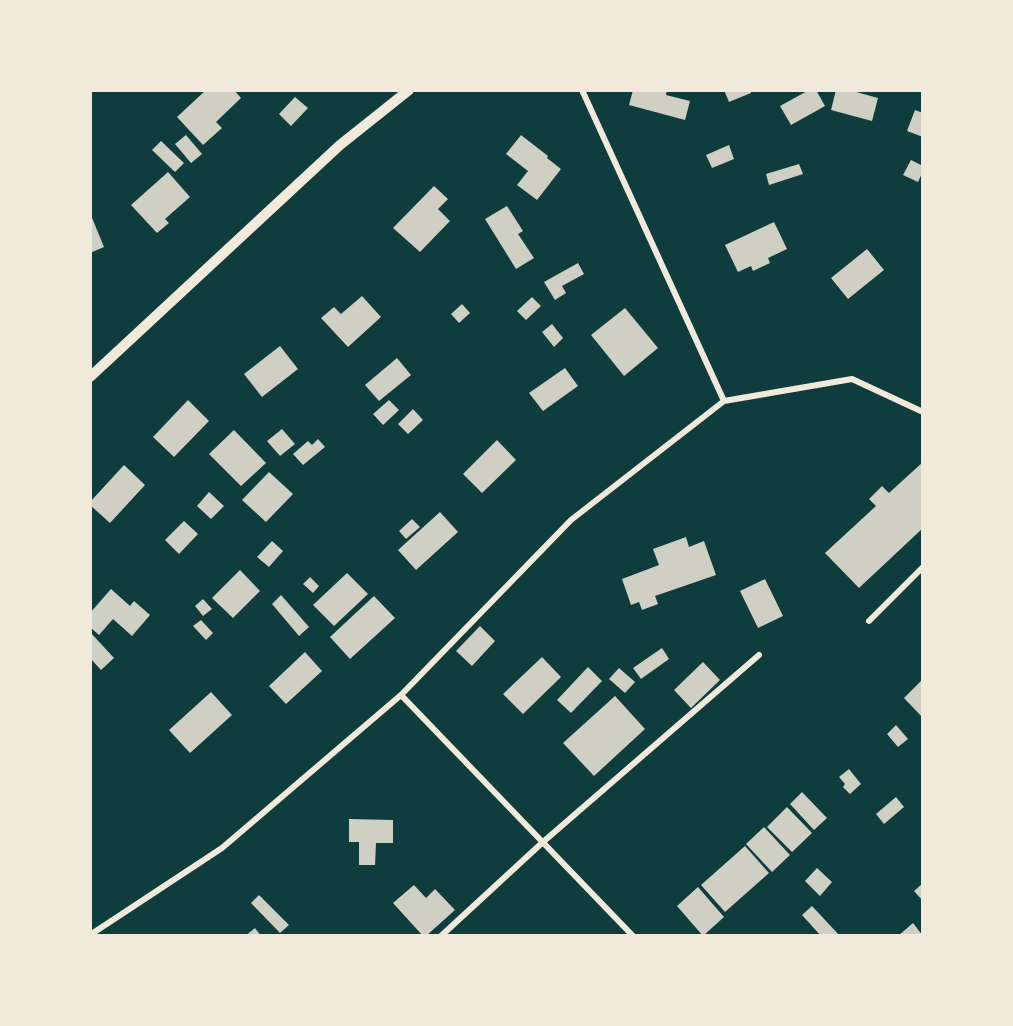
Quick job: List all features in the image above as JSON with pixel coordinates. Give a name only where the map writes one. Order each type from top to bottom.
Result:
[{"type":"street","points":[[91,373],[340,145],[409,90]]},
{"type":"street","points":[[582,90],[723,401]]},
{"type":"street","points":[[90,934],[222,848],[401,695],[572,520],[723,401],[852,379],[923,412]]},
{"type":"street","points":[[869,621],[923,567]]},
{"type":"street","points":[[441,936],[543,842],[759,655]]},
{"type":"street","points":[[401,695],[633,936]]},
{"type":"building","points":[[206,90],[234,90],[241,98],[216,122],[222,128],[203,145],[177,117]]},
{"type":"building","points":[[633,90],[667,90],[666,95],[690,101],[685,120],[629,105]]},
{"type":"building","points":[[724,90],[750,90],[751,93],[729,102]]},
{"type":"building","points":[[809,90],[816,90],[825,106],[791,125],[780,106]]},
{"type":"building","points":[[836,90],[849,90],[878,98],[872,121],[831,110]]},
{"type":"building","points":[[295,97],[308,108],[291,126],[279,114]]},
{"type":"building","points":[[915,110],[923,113],[923,137],[907,131]]},
{"type":"building","points":[[186,135],[202,154],[191,163],[175,144]]},
{"type":"building","points":[[521,135],[561,169],[537,200],[517,185],[528,171],[506,154]]},
{"type":"building","points":[[161,141],[184,163],[175,172],[152,150]]},
{"type":"building","points":[[729,145],[734,159],[712,168],[706,155]]},
{"type":"building","points":[[911,160],[923,166],[918,182],[903,175]]},
{"type":"building","points":[[799,164],[803,174],[769,185],[766,174]]},
{"type":"building","points":[[168,172],[190,197],[165,219],[169,223],[157,233],[131,205]]},
{"type":"building","points":[[434,186],[448,199],[438,209],[450,221],[420,252],[393,228]]},
{"type":"building","points":[[507,206],[523,231],[518,234],[534,258],[516,269],[485,219]]},
{"type":"building","points":[[90,213],[104,247],[90,253]]},
{"type":"building","points":[[774,222],[787,249],[768,258],[770,263],[753,271],[751,266],[738,272],[725,245]]},
{"type":"building","points":[[867,249],[884,270],[848,299],[831,278]]},
{"type":"building","points":[[578,263],[584,274],[562,286],[566,293],[555,300],[544,282]]},
{"type":"building","points":[[362,296],[381,317],[348,347],[321,318],[334,307],[341,314]]},
{"type":"building","points":[[532,297],[541,306],[526,320],[517,311]]},
{"type":"building","points":[[462,304],[470,313],[459,323],[451,314]]},
{"type":"building","points":[[625,308],[658,348],[624,376],[591,335]]},
{"type":"building","points":[[552,324],[563,338],[554,347],[542,332]]},
{"type":"building","points":[[280,346],[298,369],[262,397],[244,374]]},
{"type":"building","points":[[397,358],[411,375],[379,401],[365,385]]},
{"type":"building","points":[[565,368],[578,386],[543,411],[529,393]]},
{"type":"building","points":[[188,400],[209,421],[174,457],[153,437]]},
{"type":"building","points":[[389,400],[399,410],[383,425],[373,414]]},
{"type":"building","points":[[413,409],[423,420],[408,434],[398,424]]},
{"type":"building","points":[[282,429],[295,444],[280,456],[267,441]]},
{"type":"building","points":[[234,430],[266,463],[241,486],[209,454]]},
{"type":"building","points":[[318,439],[325,447],[303,465],[293,454],[308,441],[312,445]]},
{"type":"building","points":[[497,440],[516,460],[482,493],[463,474]]},
{"type":"building","points":[[923,462],[923,528],[859,588],[825,553],[876,506],[869,499],[882,486],[889,493]]},
{"type":"building","points":[[124,465],[145,485],[110,523],[90,505],[90,502]]},
{"type":"building","points":[[269,472],[293,494],[266,522],[242,500]]},
{"type":"building","points":[[209,492],[224,506],[211,519],[197,506]]},
{"type":"building","points":[[440,512],[458,532],[416,570],[398,550]]},
{"type":"building","points":[[412,519],[420,527],[406,539],[399,531]]},
{"type":"building","points":[[184,521],[198,534],[179,554],[165,540]]},
{"type":"building","points":[[686,537],[689,547],[704,541],[716,575],[655,596],[658,604],[642,610],[639,602],[631,605],[622,579],[659,565],[653,549]]},
{"type":"building","points":[[272,541],[283,551],[269,567],[257,557]]},
{"type":"building","points":[[240,570],[260,591],[233,618],[212,598]]},
{"type":"building","points":[[347,573],[368,594],[334,626],[313,605]]},
{"type":"building","points":[[310,577],[319,586],[313,593],[303,584]]},
{"type":"building","points":[[765,579],[783,616],[758,628],[740,591]]},
{"type":"building","points":[[111,589],[130,606],[134,601],[150,615],[132,636],[113,619],[99,635],[90,627],[90,613]]},
{"type":"building","points":[[281,595],[309,627],[299,636],[272,604]]},
{"type":"building","points":[[374,596],[395,618],[350,659],[330,637]]},
{"type":"building","points":[[203,599],[212,609],[203,616],[195,606]]},
{"type":"building","points":[[201,620],[213,633],[206,640],[193,626]]},
{"type":"building","points":[[480,626],[495,641],[472,666],[456,651]]},
{"type":"building","points":[[90,632],[114,658],[101,670],[90,658]]},
{"type":"building","points":[[662,648],[669,659],[641,679],[633,668]]},
{"type":"building","points":[[305,652],[322,671],[286,704],[269,686]]},
{"type":"building","points":[[542,657],[561,677],[523,714],[503,694]]},
{"type":"building","points":[[703,662],[720,680],[691,708],[674,690]]},
{"type":"building","points":[[588,667],[602,681],[571,713],[557,700]]},
{"type":"building","points":[[619,668],[635,682],[625,693],[609,679]]},
{"type":"building","points":[[921,681],[923,683],[923,718],[904,698]]},
{"type":"building","points":[[211,692],[232,715],[190,753],[169,730]]},
{"type":"building","points":[[615,696],[645,729],[594,776],[563,743]]},
{"type":"building","points":[[896,725],[908,739],[898,747],[887,734]]},
{"type":"building","points":[[849,769],[861,784],[850,794],[843,787],[845,784],[839,777]]},
{"type":"building","points":[[802,792],[827,818],[814,830],[790,804]]},
{"type":"building","points":[[896,797],[904,807],[884,824],[876,814]]},
{"type":"building","points":[[787,807],[812,833],[792,852],[767,827]]},
{"type":"building","points":[[349,819],[393,820],[393,843],[376,843],[375,865],[359,865],[359,842],[349,842]]},
{"type":"building","points":[[764,827],[790,855],[772,872],[746,844]]},
{"type":"building","points":[[745,846],[769,873],[725,912],[701,885]]},
{"type":"building","points":[[817,868],[832,882],[820,896],[805,881]]},
{"type":"building","points":[[414,885],[426,898],[435,889],[455,910],[426,936],[423,936],[393,903]]},
{"type":"building","points":[[923,885],[923,901],[914,891]]},
{"type":"building","points":[[698,887],[724,917],[703,936],[677,906]]},
{"type":"building","points":[[259,895],[289,925],[280,933],[251,903]]},
{"type":"building","points":[[812,906],[840,936],[821,936],[802,915]]},
{"type":"building","points":[[913,923],[923,936],[898,936]]},
{"type":"building","points":[[255,928],[261,936],[245,936]]}]
